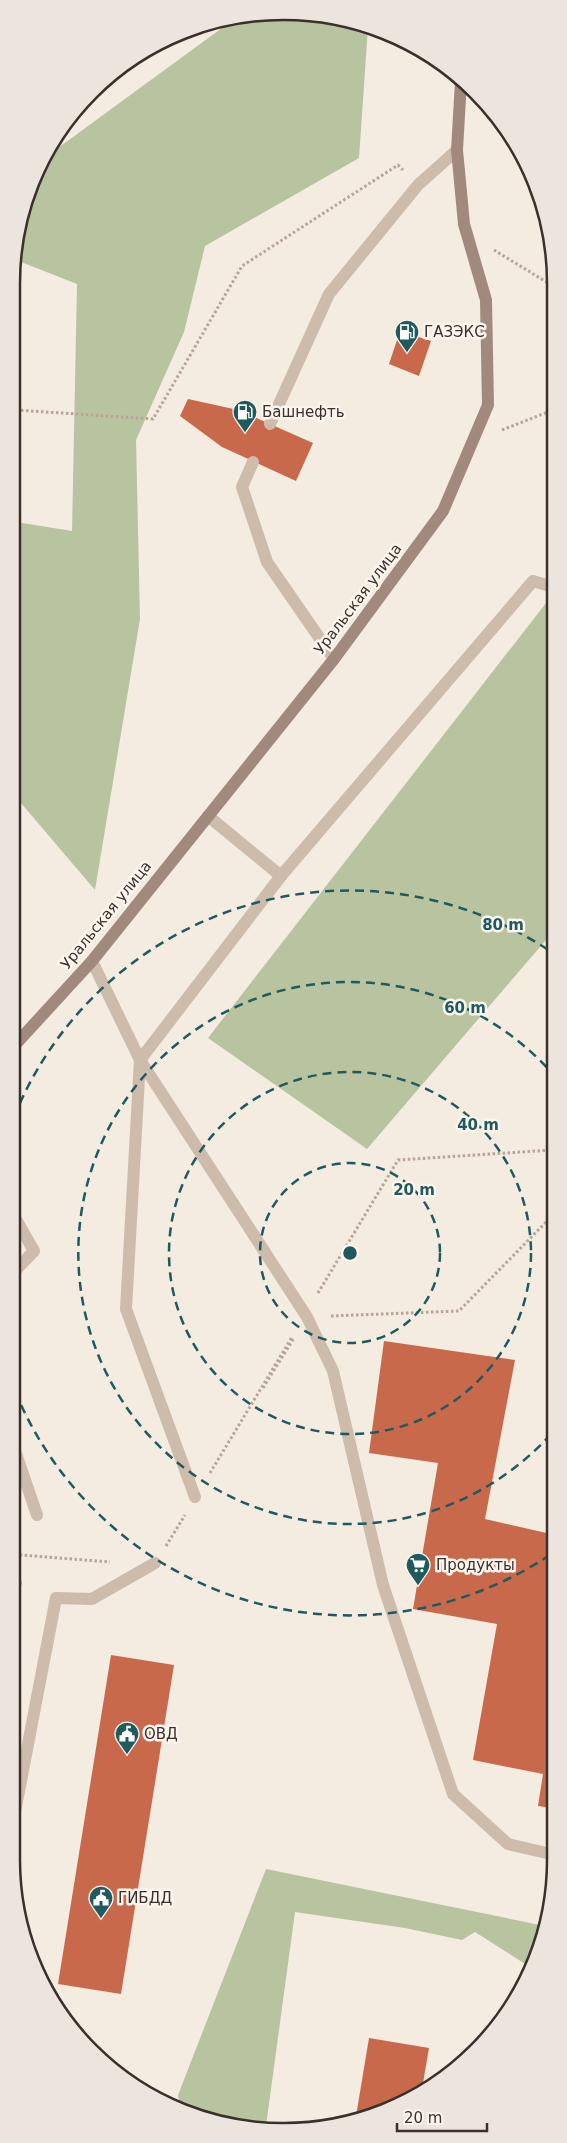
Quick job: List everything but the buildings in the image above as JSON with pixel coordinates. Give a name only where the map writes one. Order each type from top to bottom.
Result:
[{"type":"street","name":"Уральская улица","points":[[20,1039],[92,961],[334,658],[443,511],[488,404],[486,300],[464,224],[457,150],[461,88]]},
{"type":"street","points":[[270,424],[329,294],[418,185],[457,150]]},
{"type":"street","points":[[253,462],[242,487],[266,562],[334,658]]},
{"type":"street","points":[[195,1497],[126,1309],[140,1060],[281,876],[533,581],[547,584]]},
{"type":"street","points":[[208,816],[281,876]]},
{"type":"street","points":[[92,961],[140,1060],[307,1317],[333,1371],[383,1585],[407,1662],[453,1794],[508,1844],[547,1853]]},
{"type":"street","points":[[20,1226],[34,1251],[20,1266]]},
{"type":"street","points":[[20,1475],[37,1515]]},
{"type":"street","points":[[20,1786],[56,1598],[92,1599],[155,1563]]},
{"type":"path","points":[[20,410],[153,420],[242,266],[398,166],[418,185]]},
{"type":"path","points":[[492,248],[547,282]]},
{"type":"path","points":[[472,441],[547,412]]},
{"type":"path","points":[[20,1559],[21,1555],[114,1562]]},
{"type":"green space","points":[[284,20],[318,22],[368,34],[359,158],[205,246],[184,332],[136,440],[140,619],[95,890],[20,802],[20,523],[72,531],[77,284],[21,262],[25,232],[34,199],[57,149],[223,27],[249,22]]},
{"type":"green space","points":[[547,602],[547,939],[367,1149],[208,1038]]},
{"type":"green space","points":[[266,1869],[539,1925],[525,1964],[475,1932],[462,1940],[405,1928],[295,1912],[267,2122],[249,2121],[215,2114],[179,2101],[178,2095]]},
{"type":"place","name":"ГАЗЭКС","points":[[407,353]]},
{"type":"place","name":"Башнефть","points":[[245,433]]},
{"type":"place","name":"Продукты","points":[[418,1586]]},
{"type":"place","name":"ОВД","points":[[127,1755]]},
{"type":"place","name":"ГИБДД","points":[[101,1919]]}]
